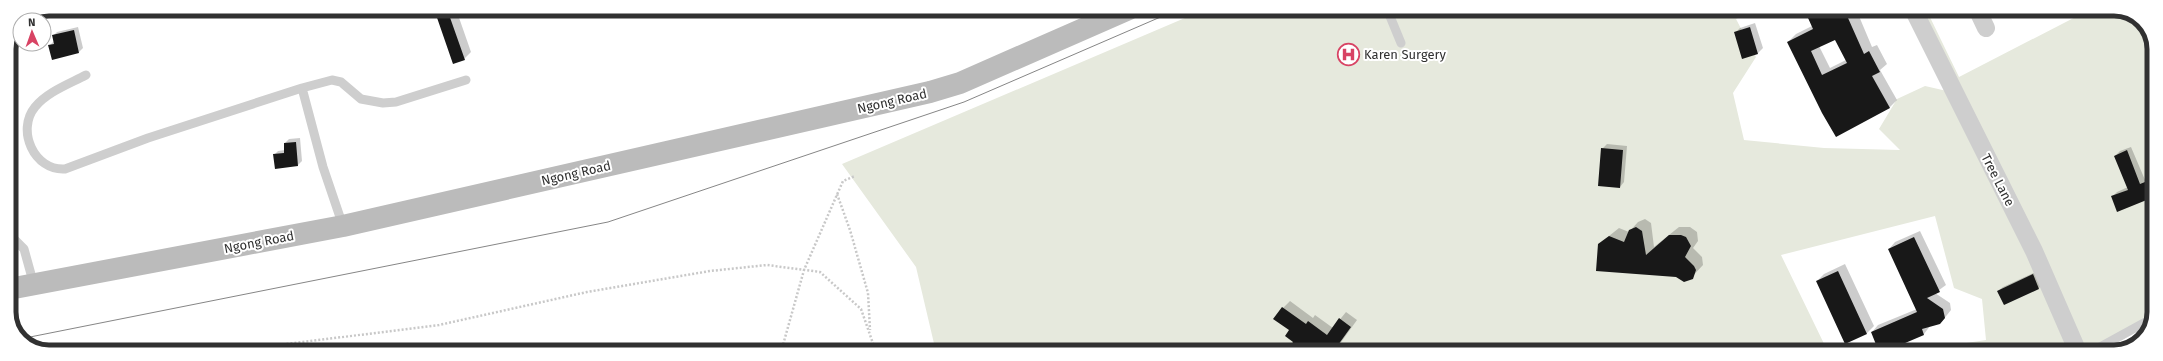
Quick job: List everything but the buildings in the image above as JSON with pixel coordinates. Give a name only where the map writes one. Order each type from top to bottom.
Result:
[{"type":"main road","name":"Ngong Road","points":[[16,289],[343,226],[930,92],[960,83],[1113,16]]},
{"type":"street","name":"Tree Lane","points":[[1916,16],[2034,251],[2075,345]]},
{"type":"street","points":[[1980,16],[1986,28]]},
{"type":"lane","points":[[1390,16],[1401,43]]},
{"type":"lane","points":[[86,75],[45,96],[34,108],[29,120],[28,140],[36,158],[56,169],[65,169],[148,138],[302,88],[332,80],[341,82],[361,99],[383,103],[396,102],[466,80]]},
{"type":"lane","points":[[302,88],[323,167],[343,226]]},
{"type":"lane","points":[[16,241],[24,249],[34,285]]},
{"type":"lane","points":[[2104,345],[2145,323]]},
{"type":"path","points":[[784,345],[804,270],[843,181],[855,176]]},
{"type":"path","points":[[837,194],[850,230],[868,293],[870,334]]},
{"type":"path","points":[[279,345],[439,325],[587,292],[710,271],[767,265],[820,272],[861,309],[874,345]]},
{"type":"shaded area","points":[[1190,16],[1742,16],[1736,19],[1756,57],[1733,93],[1744,140],[1824,148],[1900,150],[1879,129],[1897,99],[1925,86],[1960,94],[1917,16],[1929,16],[1959,77],[2077,16],[2118,16],[2129,19],[2137,26],[2144,34],[2147,47],[2147,316],[2144,327],[2114,345],[1953,345],[1986,340],[1982,299],[1954,288],[1935,216],[1781,255],[1825,345],[934,345],[916,267],[842,164]]},
{"type":"tram line","points":[[28,337],[608,222],[964,102],[1163,16]]},
{"type":"place","name":"Karen Surgery","points":[[1348,54]]}]
